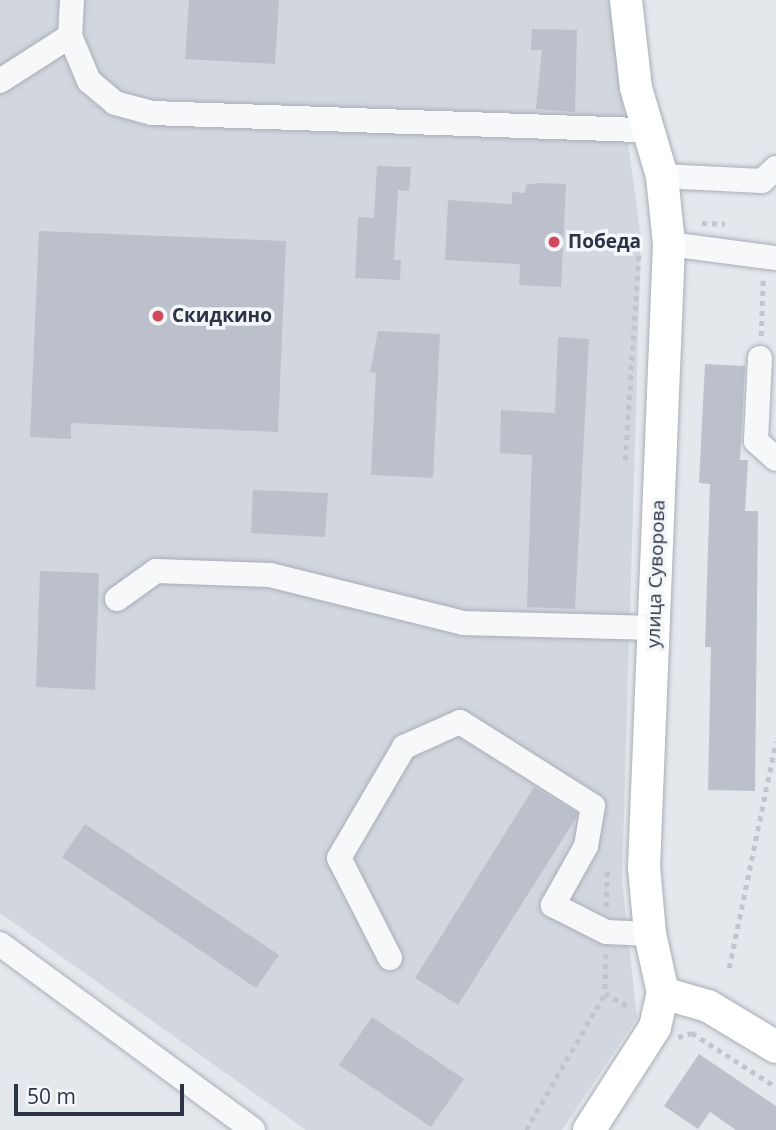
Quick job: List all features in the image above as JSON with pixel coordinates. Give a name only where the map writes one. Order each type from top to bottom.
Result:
[{"type":"main road","name":"улица Суворова","points":[[589,1130],[655,1027],[663,993],[650,934],[643,867],[669,244],[662,176],[636,88],[626,0]]},
{"type":"main road","points":[[663,993],[708,1006],[776,1048]]},
{"type":"street","points":[[72,0],[70,36],[89,81],[115,103],[152,113],[648,130]]},
{"type":"street","points":[[0,81],[70,36]]},
{"type":"street","points":[[662,176],[762,181],[776,168]]},
{"type":"street","points":[[669,244],[770,257]]},
{"type":"street","points":[[760,358],[756,441],[776,459]]},
{"type":"street","points":[[117,599],[156,571],[270,575],[464,623],[654,628]]},
{"type":"street","points":[[390,958],[339,858],[404,747],[460,722],[593,806],[586,846],[553,905],[606,932],[650,934]]},
{"type":"street","points":[[0,944],[253,1130]]},
{"type":"path","points":[[625,460],[640,232]]},
{"type":"path","points":[[760,358],[770,257]]},
{"type":"path","points":[[729,968],[776,742]]},
{"type":"path","points":[[526,1130],[605,993]]},
{"type":"path","points":[[673,1039],[692,1033],[776,1087]]},
{"type":"shaded area","points":[[0,0],[609,0],[641,239],[622,881],[637,1018],[562,1130],[306,1130],[0,913]]},
{"type":"building","points":[[189,0],[279,0],[275,64],[185,59]]},
{"type":"building","points":[[532,29],[577,30],[575,112],[536,109],[542,50],[531,50]]},
{"type":"building","points":[[377,166],[411,167],[409,191],[398,190],[394,260],[401,260],[400,280],[355,278],[358,217],[374,218]]},
{"type":"building","points":[[566,184],[561,287],[519,285],[520,264],[445,260],[448,200],[512,204],[512,192],[525,193],[526,185]]},
{"type":"building","points":[[39,231],[286,241],[278,432],[71,423],[71,439],[30,437]]},
{"type":"building","points":[[378,331],[440,334],[433,478],[371,475],[376,373],[370,372]]},
{"type":"building","points":[[558,337],[589,339],[575,609],[527,607],[532,455],[500,453],[501,410],[555,413]]},
{"type":"building","points":[[705,364],[745,366],[740,460],[748,460],[745,511],[758,511],[755,791],[708,790],[711,647],[705,647],[710,484],[699,483]]},
{"type":"building","points":[[253,490],[328,493],[325,537],[251,533]]},
{"type":"building","points":[[40,571],[99,573],[95,690],[36,687]]},
{"type":"building","points":[[534,787],[577,813],[576,818],[458,1005],[415,978]]},
{"type":"building","points":[[85,824],[279,955],[256,988],[62,857]]},
{"type":"building","points":[[372,1017],[464,1079],[431,1127],[339,1065]]},
{"type":"building","points":[[699,1054],[776,1106],[776,1130],[736,1130],[710,1112],[698,1129],[664,1106]]},
{"type":"place","name":"Победа","points":[[554,242]]},
{"type":"place","name":"Скидкино","points":[[158,316]]}]
